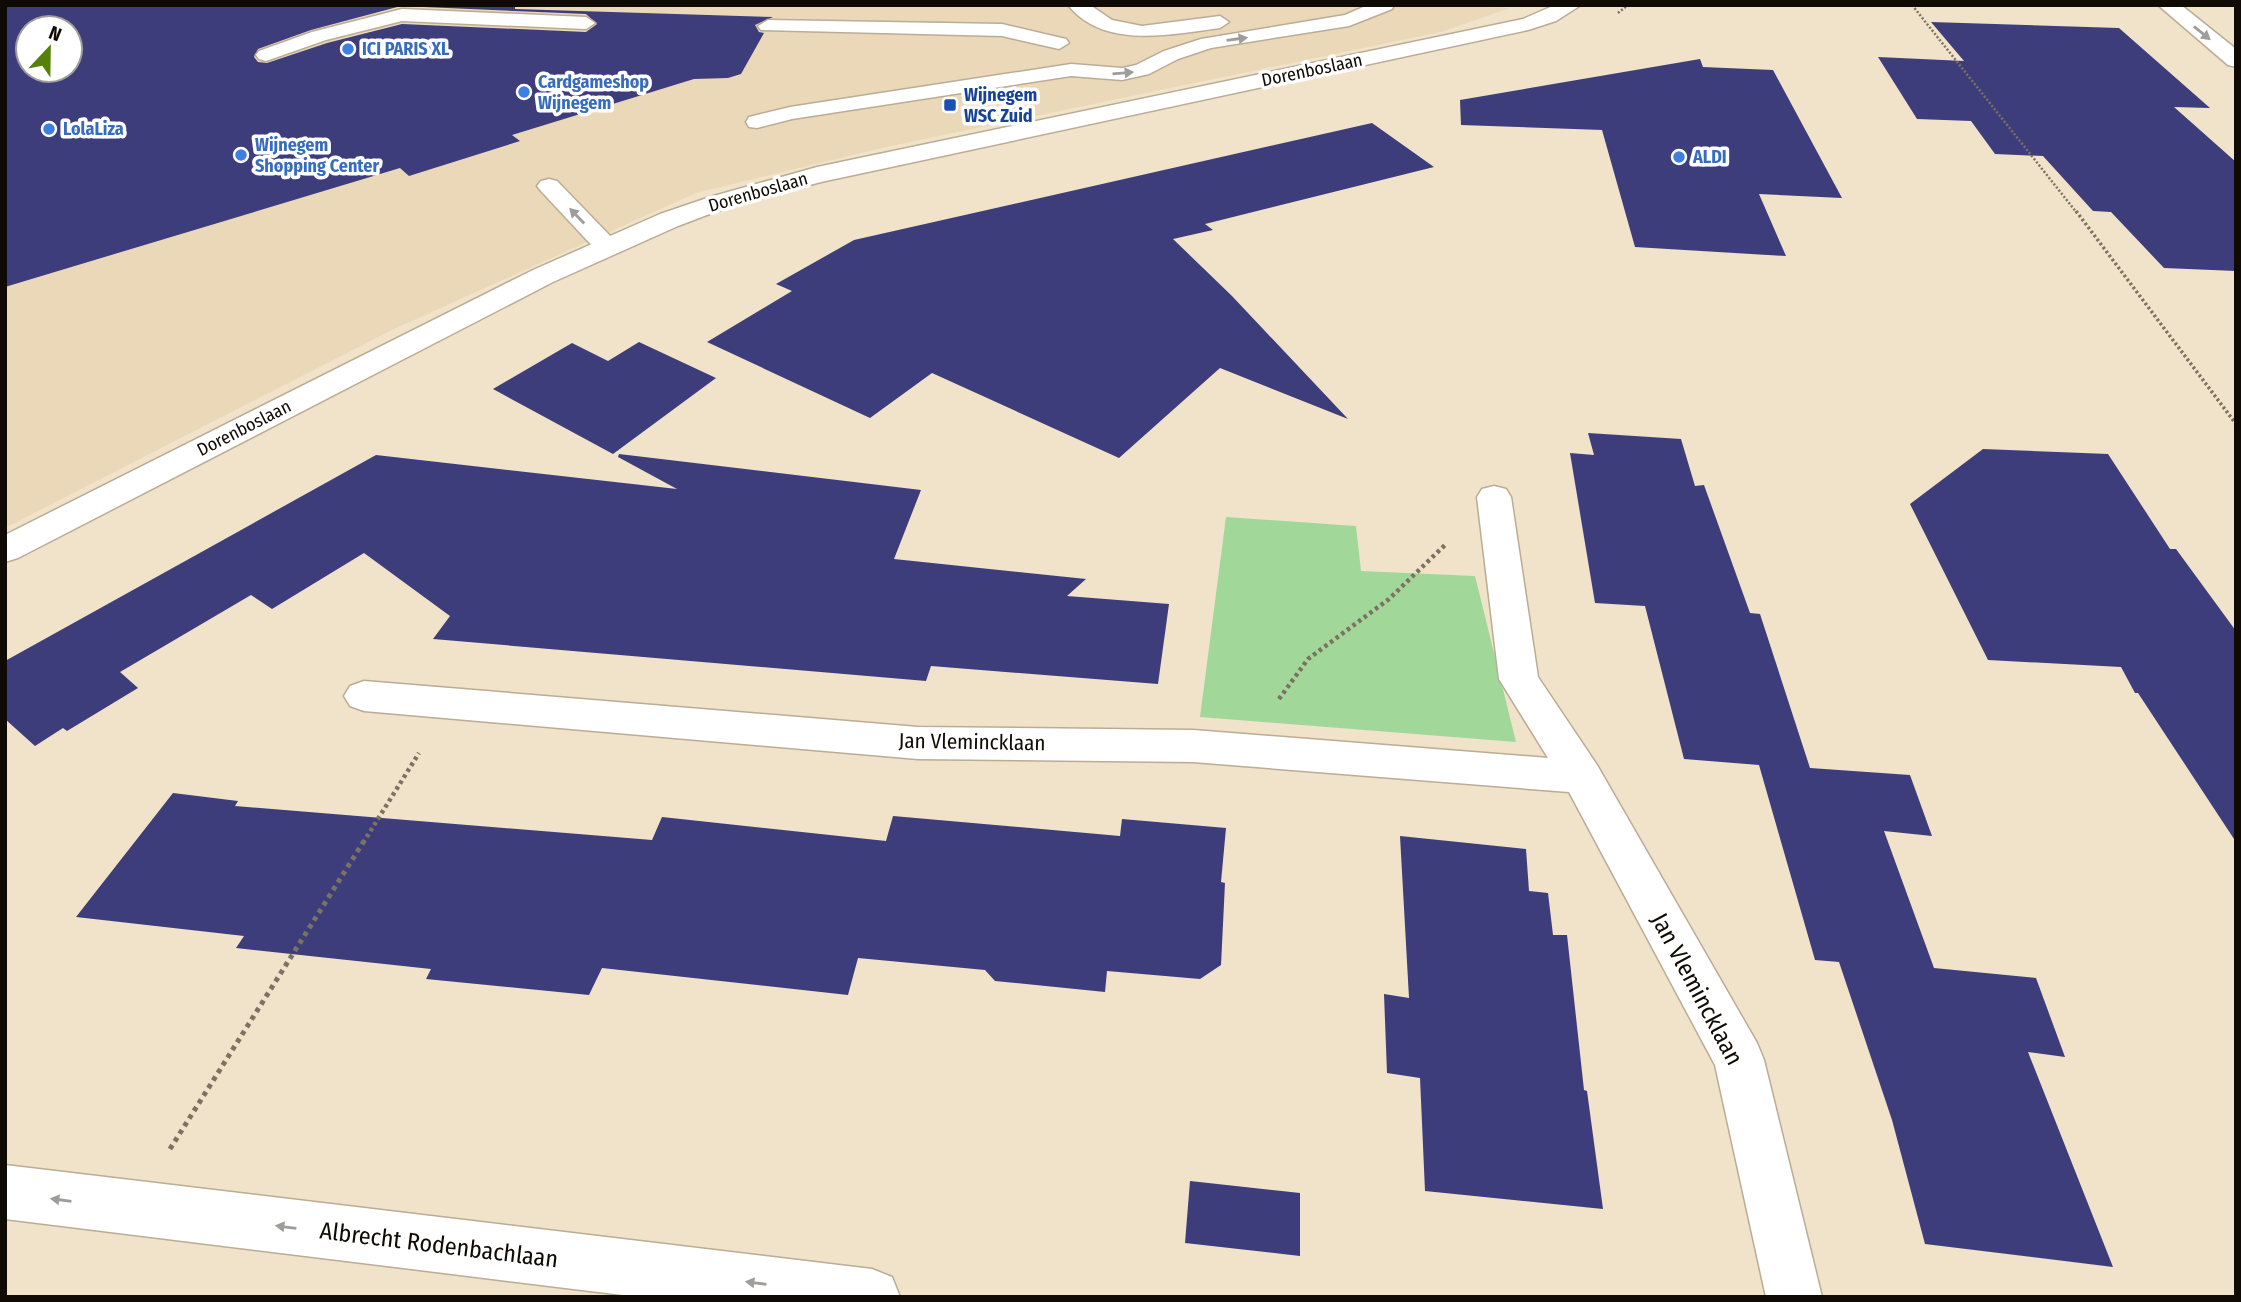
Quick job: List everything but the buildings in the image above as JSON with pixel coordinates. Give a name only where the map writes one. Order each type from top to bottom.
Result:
[{"type":"street","name":"Dorenboslaan","points":[[5,550],[543,275],[606,246],[719,202],[817,175],[1494,32],[1549,17],[1571,5]]},
{"type":"street","points":[[2168,5],[2236,60]]},
{"type":"street","name":"Jan Vlemincklaan","points":[[1494,496],[1519,679],[1581,777],[1739,1060],[1794,1297]]},
{"type":"street","name":"Jan Vlemincklaan","points":[[364,696],[918,743],[1193,746],[1581,777]]},
{"type":"street","name":"Albrecht Rodenbachlaan","points":[[5,1192],[872,1297]]},
{"type":"lane","points":[[757,122],[790,113],[1071,70],[1088,74],[1132,72],[1208,43],[1349,20],[1385,5]]},
{"type":"lane","points":[[561,31],[416,24],[330,45],[266,55],[318,36],[402,15],[586,23]]},
{"type":"lane","points":[[765,31],[992,43],[1019,47],[1063,26],[1105,24],[1142,32],[1268,15]]},
{"type":"lane","points":[[1063,26],[1071,70]]},
{"type":"lane","points":[[549,186],[606,246]]},
{"type":"path","points":[[1608,17],[1628,5]]},
{"type":"path","points":[[1912,5],[2034,156],[2236,424]]},
{"type":"path","points":[[1276,703],[1308,659],[1389,599],[1494,496]]},
{"type":"path","points":[[133,1209],[449,705]]},
{"type":"shaded area","points":[[5,5],[1437,5],[1510,8],[1441,32],[886,147],[696,193],[394,329],[5,528]]},
{"type":"green space","points":[[1226,517],[1356,526],[1361,571],[1475,576],[1516,742],[1200,717]]},
{"type":"place","name":"ICI PARIS XL","points":[[348,49]]},
{"type":"place","name":"Cardgameshop Wijnegem","points":[[524,92]]},
{"type":"place","name":"Wijnegem WSC Zuid","points":[[950,105]]},
{"type":"place","name":"LolaLiza","points":[[49,129]]},
{"type":"place","name":"Wijnegem Shopping Center","points":[[241,155]]},
{"type":"place","name":"ALDI","points":[[1679,157]]}]
